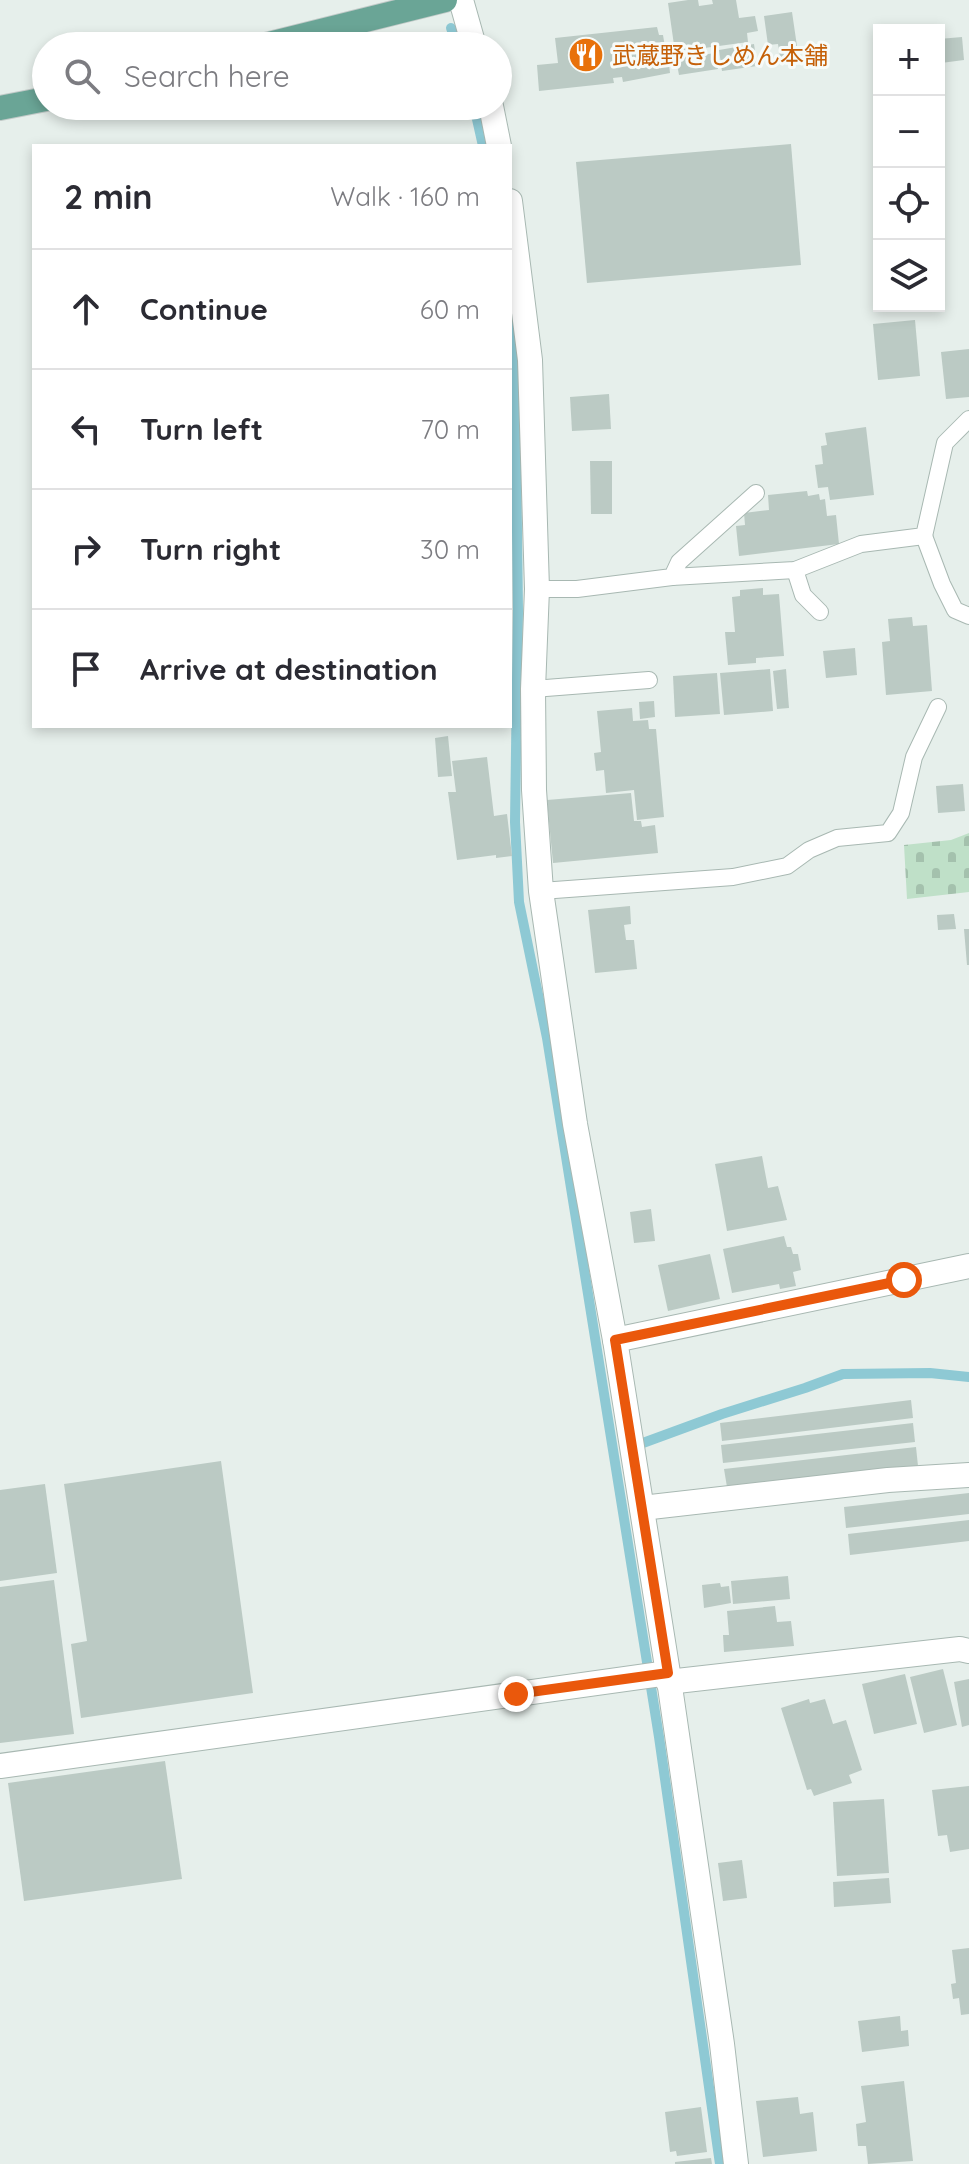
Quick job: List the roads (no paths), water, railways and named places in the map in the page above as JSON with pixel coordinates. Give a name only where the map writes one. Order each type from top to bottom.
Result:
[{"type":"main road","points":[[317,32],[445,0]]},
{"type":"main road","points":[[0,108],[32,102]]},
{"type":"street","points":[[461,0],[470,32]]},
{"type":"street","points":[[494,120],[499,144]]},
{"type":"street","points":[[512,217],[530,360],[537,589],[533,689],[534,790],[541,891],[575,1124],[642,1508],[722,2044],[736,2164]]},
{"type":"street","points":[[615,1340],[969,1266]]},
{"type":"street","points":[[642,1508],[888,1480],[969,1475]]},
{"type":"street","points":[[0,1766],[668,1678],[960,1649],[969,1651]]},
{"type":"lane","points":[[969,419],[945,443],[924,536],[955,610],[969,616]]},
{"type":"lane","points":[[672,577],[679,562],[756,493]]},
{"type":"lane","points":[[537,589],[577,589],[672,577],[795,570],[861,544],[924,536]]},
{"type":"lane","points":[[795,570],[803,595],[820,612]]},
{"type":"lane","points":[[533,689],[649,680]]},
{"type":"lane","points":[[541,891],[733,877],[787,866],[809,850],[837,838],[888,833],[901,813],[914,757],[938,707]]},
{"type":"waterway","points":[[451,28],[452,32]]},
{"type":"waterway","points":[[477,120],[483,144]]},
{"type":"waterway","points":[[512,337],[518,611],[515,822],[519,902],[547,1038],[659,1737],[720,2164]]},
{"type":"waterway","points":[[632,1447],[843,1374],[930,1373],[969,1377]]},
{"type":"place","name":"武蔵野きしめん本舗","points":[[586,55]]}]
